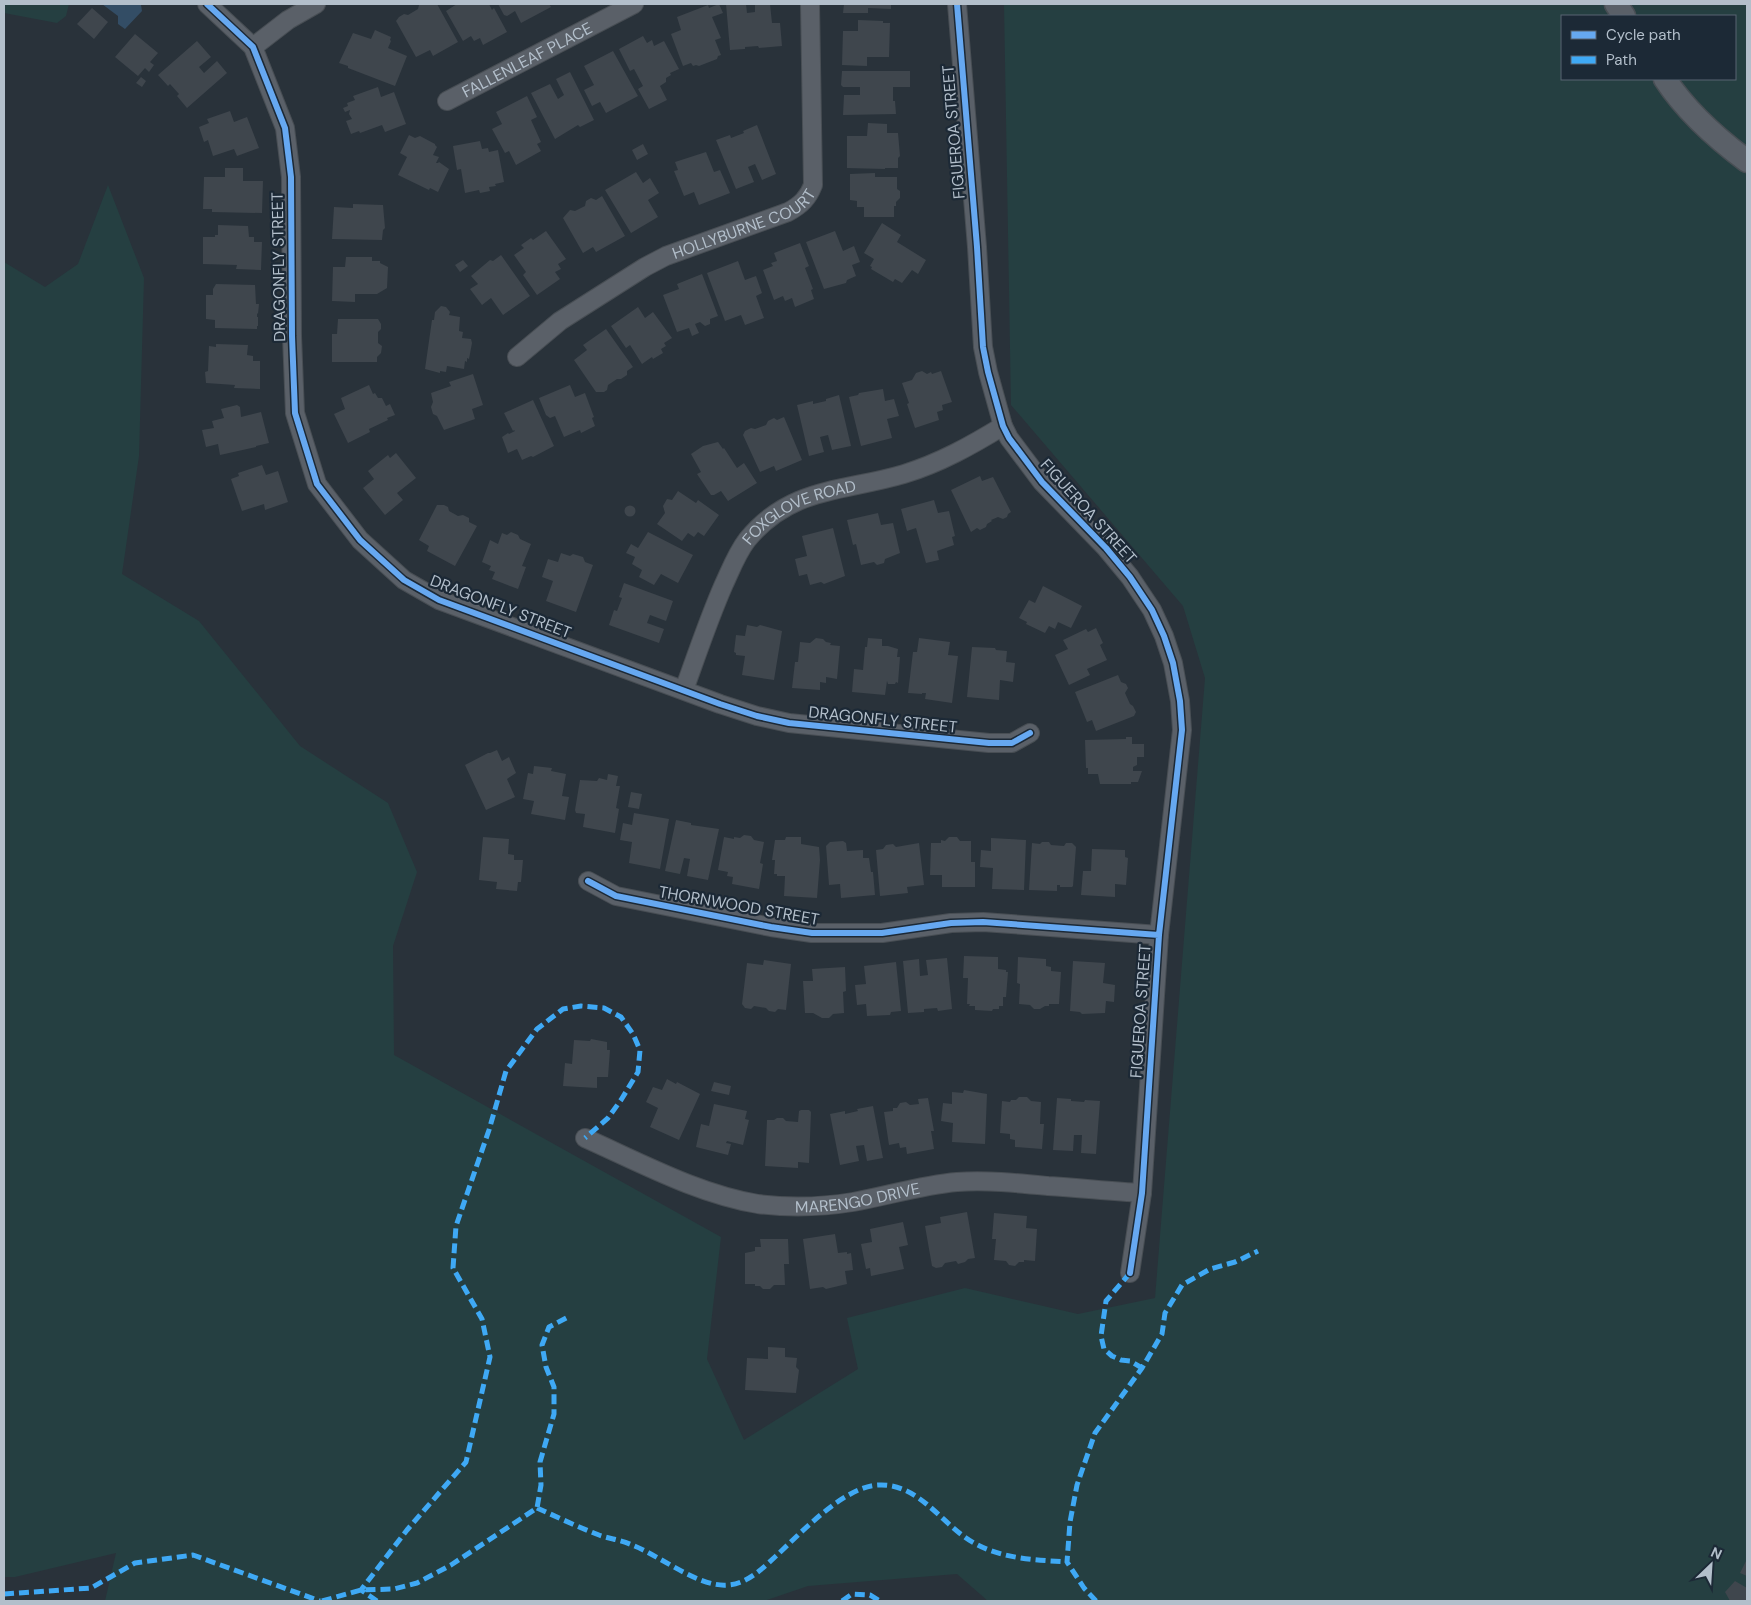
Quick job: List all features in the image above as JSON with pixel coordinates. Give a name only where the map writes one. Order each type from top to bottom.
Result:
[{"type":"street","points":[[207,4],[253,47],[288,20],[316,4]]},
{"type":"street","name":"FALLENLEAF PLACE","points":[[447,101],[634,4]]},
{"type":"street","name":"HOLLYBURNE COURT","points":[[517,357],[560,321],[645,267],[666,256],[788,212],[800,206],[808,197],[813,185],[810,4]]},
{"type":"street","name":"FIGUEROA STREET","points":[[957,4],[984,347],[988,372],[1003,426],[1009,438],[1042,482],[1106,548],[1130,577],[1152,610],[1164,636],[1173,663],[1180,701],[1182,730],[1159,935],[1142,1193],[1130,1273]]},
{"type":"street","points":[[1616,4],[1623,15]]},
{"type":"street","name":"DRAGONFLY STREET","points":[[253,47],[285,128],[291,177],[292,336],[295,413],[317,484],[360,540],[404,580],[439,600],[748,713],[789,723],[989,743],[1012,743],[1030,733]]},
{"type":"street","points":[[1665,80],[1693,115],[1747,161]]},
{"type":"street","name":"FOXGLOVE ROAD","points":[[684,690],[710,616],[735,560],[746,541],[761,525],[779,511],[798,500],[828,490],[879,480],[928,466],[967,448],[1003,426]]},
{"type":"street","name":"THORNWOOD STREET","points":[[588,881],[616,896],[771,927],[812,933],[882,933],[951,923],[983,922],[1159,935]]},
{"type":"street","name":"MARENGO DRIVE","points":[[585,1138],[691,1185],[732,1198],[760,1204],[797,1206],[853,1202],[955,1182],[991,1181],[1142,1193]]},
{"type":"green space","points":[[4,4],[69,4],[66,16],[57,23],[4,13]]},
{"type":"green space","points":[[1004,4],[1747,4],[1747,1601],[988,1601],[957,1574],[808,1586],[764,1601],[105,1601],[116,1553],[15,1577],[4,1577],[4,262],[45,287],[78,264],[108,185],[144,278],[139,456],[122,574],[199,621],[300,746],[388,803],[417,872],[393,946],[394,1055],[721,1237],[707,1359],[744,1440],[858,1369],[847,1318],[965,1288],[1078,1314],[1155,1298],[1205,678],[1183,606],[1011,405]]},
{"type":"water","points":[[102,4],[139,4],[142,11],[125,29],[118,24],[118,16]]},
{"type":"building","points":[[437,4],[458,42],[433,56],[430,50],[416,57],[396,21],[404,14],[408,15],[418,9],[419,5]]},
{"type":"building","points":[[457,4],[489,4],[492,10],[494,8],[507,32],[483,45],[480,38],[474,41],[471,36],[463,41],[446,11]]},
{"type":"building","points":[[498,4],[549,4],[551,7],[521,23],[515,11],[507,16],[504,15]]},
{"type":"building","points":[[719,4],[723,13],[712,17],[721,38],[715,40],[721,55],[717,59],[699,66],[693,66],[691,63],[683,66],[671,34],[681,30],[677,17],[708,5],[709,8]]},
{"type":"building","points":[[726,4],[746,4],[747,13],[755,12],[755,4],[770,4],[772,23],[780,23],[782,46],[745,47],[745,49],[730,50]]},
{"type":"building","points":[[844,4],[891,4],[891,9],[868,8],[868,13],[843,13]]},
{"type":"building","points":[[92,8],[108,22],[94,39],[77,24]]},
{"type":"building","points":[[858,20],[890,23],[889,57],[867,57],[867,66],[842,65],[843,31],[858,31]]},
{"type":"building","points":[[375,30],[391,37],[388,48],[407,56],[395,86],[339,63],[353,33],[371,39]]},
{"type":"building","points":[[135,34],[158,53],[150,62],[154,65],[149,72],[145,68],[138,76],[115,57]]},
{"type":"building","points":[[643,36],[647,43],[652,40],[654,46],[664,41],[679,69],[670,73],[671,75],[666,78],[666,82],[660,86],[667,100],[649,109],[638,89],[643,86],[634,69],[630,71],[619,49]]},
{"type":"building","points":[[197,41],[211,57],[199,67],[204,73],[217,61],[227,73],[187,108],[177,96],[179,94],[158,75]]},
{"type":"building","points":[[613,51],[638,96],[606,113],[600,102],[592,106],[584,90],[594,85],[584,66]]},
{"type":"building","points":[[842,71],[910,71],[910,87],[893,87],[893,101],[895,101],[896,114],[843,115],[844,95],[860,95],[860,87],[843,87],[841,85]]},
{"type":"building","points":[[570,72],[594,120],[580,127],[578,125],[555,139],[531,93],[550,84],[558,99],[564,95],[556,79]]},
{"type":"building","points":[[141,77],[146,81],[142,87],[136,83]]},
{"type":"building","points":[[378,87],[381,97],[394,92],[406,124],[385,132],[382,125],[360,133],[359,131],[351,134],[346,121],[352,119],[349,114],[350,110],[345,112],[343,108],[348,106],[347,103],[355,100],[353,96]]},
{"type":"building","points":[[527,96],[537,117],[531,120],[541,142],[537,144],[541,151],[516,165],[509,151],[505,153],[492,129],[502,124],[496,112]]},
{"type":"building","points":[[230,111],[234,122],[247,117],[259,148],[237,156],[234,149],[213,156],[208,140],[204,142],[199,127],[209,123],[207,119]]},
{"type":"building","points":[[868,123],[887,124],[887,133],[898,133],[900,156],[898,158],[898,168],[847,168],[847,136],[867,136]]},
{"type":"building","points":[[757,125],[776,174],[762,180],[755,164],[748,167],[754,182],[736,189],[716,140],[730,135],[731,138]]},
{"type":"building","points":[[409,135],[415,138],[420,136],[435,144],[437,147],[433,155],[439,157],[436,163],[439,162],[449,169],[438,192],[430,188],[429,190],[398,175],[407,157],[400,153]]},
{"type":"building","points":[[480,141],[482,149],[488,148],[489,152],[498,150],[504,182],[489,187],[490,191],[480,193],[479,190],[465,193],[461,169],[457,170],[453,146]]},
{"type":"building","points":[[643,144],[648,154],[637,160],[632,150]]},
{"type":"building","points":[[706,152],[714,172],[720,170],[730,193],[699,205],[694,192],[684,196],[674,171],[678,170],[675,162]]},
{"type":"building","points":[[225,168],[243,168],[243,181],[263,181],[262,213],[212,212],[212,209],[203,209],[204,177],[225,177]]},
{"type":"building","points":[[636,172],[643,183],[650,178],[659,193],[648,200],[658,217],[631,233],[605,190]]},
{"type":"building","points":[[875,173],[875,177],[897,177],[897,189],[900,191],[900,198],[896,202],[896,206],[894,206],[894,217],[864,217],[864,207],[857,207],[857,201],[850,200],[850,174]]},
{"type":"building","points":[[602,196],[625,236],[596,252],[593,247],[583,253],[563,218],[570,210],[575,211],[585,206],[586,201],[591,198],[596,200]]},
{"type":"building","points":[[353,204],[383,205],[385,228],[382,240],[332,239],[334,207],[353,208]]},
{"type":"building","points":[[882,223],[901,235],[897,242],[926,260],[918,274],[912,270],[902,283],[895,279],[893,282],[871,269],[872,267],[870,266],[874,259],[864,253]]},
{"type":"building","points":[[218,225],[248,226],[249,237],[254,237],[254,242],[262,242],[261,270],[236,269],[237,265],[203,264],[203,237],[215,237],[215,235],[218,235]]},
{"type":"building","points":[[546,231],[566,259],[558,264],[561,269],[555,272],[560,279],[537,295],[523,275],[526,272],[514,255],[524,248],[521,245],[531,238],[533,240]]},
{"type":"building","points":[[835,231],[843,251],[854,246],[860,262],[852,265],[856,276],[847,280],[846,283],[824,289],[806,242]]},
{"type":"building","points":[[800,243],[809,266],[805,268],[813,289],[811,290],[814,299],[795,307],[792,298],[785,301],[783,296],[774,300],[763,270],[773,266],[771,263],[777,261],[774,253]]},
{"type":"building","points":[[501,255],[530,296],[503,315],[491,298],[482,305],[470,289],[478,284],[471,276],[490,260],[493,261]]},
{"type":"building","points":[[346,257],[372,257],[372,261],[380,261],[380,263],[388,267],[387,288],[377,294],[355,294],[355,302],[332,301],[333,267],[345,267]]},
{"type":"building","points":[[463,260],[468,266],[460,272],[455,265]]},
{"type":"building","points":[[738,261],[745,280],[756,276],[762,293],[756,296],[764,318],[745,325],[741,315],[725,321],[707,273]]},
{"type":"building","points":[[702,274],[718,316],[710,319],[710,324],[705,326],[700,322],[695,324],[699,333],[692,336],[689,328],[677,332],[663,295],[679,289],[677,284]]},
{"type":"building","points":[[216,284],[255,285],[256,304],[259,304],[257,329],[215,328],[215,320],[206,319],[206,295],[213,295],[213,289]]},
{"type":"building","points":[[441,306],[446,307],[450,312],[449,315],[460,317],[459,331],[463,332],[462,338],[471,339],[469,359],[467,358],[467,362],[465,361],[464,369],[447,366],[446,372],[440,371],[440,373],[425,369],[432,320],[434,320],[435,312]]},
{"type":"building","points":[[638,307],[645,318],[653,312],[672,338],[664,343],[666,346],[661,349],[663,353],[653,359],[652,357],[642,364],[630,345],[626,348],[611,326]]},
{"type":"building","points":[[338,319],[378,319],[381,329],[378,332],[378,343],[382,346],[377,362],[332,362],[332,334],[337,334]]},
{"type":"building","points":[[606,329],[633,367],[627,371],[627,375],[608,385],[607,390],[596,392],[574,360],[587,350],[583,345]]},
{"type":"building","points":[[216,344],[248,345],[247,355],[253,356],[253,361],[260,361],[260,389],[234,388],[235,385],[206,383],[205,372],[208,371],[209,346],[216,347]]},
{"type":"building","points":[[922,371],[927,374],[931,372],[932,374],[941,371],[952,402],[942,405],[943,410],[937,412],[939,420],[915,428],[902,383],[912,380],[916,373]]},
{"type":"building","points":[[473,374],[483,405],[472,409],[475,419],[444,430],[437,416],[433,414],[431,393],[451,386],[449,382]]},
{"type":"building","points":[[369,385],[373,394],[375,393],[378,398],[382,398],[386,406],[390,404],[395,415],[369,429],[370,432],[348,443],[334,414],[345,409],[341,398]]},
{"type":"building","points":[[570,385],[575,397],[585,393],[594,417],[592,418],[595,426],[581,433],[580,430],[564,437],[555,416],[550,418],[546,415],[539,398]]},
{"type":"building","points":[[883,389],[885,401],[894,399],[899,416],[887,419],[892,438],[861,446],[849,397],[859,393]]},
{"type":"building","points":[[839,395],[851,446],[832,450],[828,435],[820,437],[824,452],[809,456],[797,405],[813,401],[813,404],[826,401],[826,399]]},
{"type":"building","points":[[533,400],[554,446],[533,457],[522,460],[517,449],[508,453],[502,437],[515,431],[513,431],[504,413]]},
{"type":"building","points":[[237,405],[240,407],[241,417],[261,412],[269,443],[220,455],[218,444],[206,447],[202,430],[214,428],[212,421],[224,418],[221,409]]},
{"type":"building","points":[[784,417],[802,460],[776,471],[774,466],[760,472],[743,435],[745,431],[751,428],[755,429],[766,425],[768,421],[774,418],[777,420]]},
{"type":"building","points":[[718,442],[737,468],[744,463],[757,483],[728,501],[721,491],[711,495],[697,474],[701,472],[691,454],[703,446]]},
{"type":"building","points":[[396,453],[416,478],[397,493],[403,500],[385,515],[363,488],[374,479],[368,471],[388,455],[390,458]]},
{"type":"building","points":[[262,465],[266,475],[278,471],[288,502],[265,510],[264,504],[242,511],[231,479],[239,476],[238,473]]},
{"type":"building","points":[[980,476],[982,481],[993,477],[1011,512],[1003,519],[998,517],[991,520],[986,527],[980,530],[977,528],[971,532],[951,490]]},
{"type":"building","points":[[678,491],[696,503],[698,500],[719,515],[704,536],[698,532],[694,537],[688,533],[682,541],[657,524],[665,513],[663,506],[667,499],[672,500]]},
{"type":"building","points":[[934,500],[938,513],[949,511],[955,536],[952,537],[954,545],[937,551],[939,560],[926,563],[916,528],[907,531],[901,509]]},
{"type":"building","points":[[437,505],[444,505],[448,507],[449,511],[458,516],[463,515],[469,518],[469,522],[477,526],[455,566],[427,551],[429,546],[419,540]]},
{"type":"building","points":[[630,505],[636,511],[630,517],[624,511]]},
{"type":"building","points":[[878,513],[881,525],[893,523],[900,553],[885,559],[884,563],[877,565],[874,562],[861,565],[856,544],[853,545],[847,520]]},
{"type":"building","points":[[833,528],[845,576],[824,584],[821,582],[810,585],[807,574],[799,576],[795,559],[807,556],[802,536]]},
{"type":"building","points":[[511,532],[531,544],[522,566],[526,567],[518,589],[492,579],[495,572],[489,570],[491,566],[482,562],[490,540],[498,544],[502,533],[507,535]]},
{"type":"building","points":[[648,532],[693,555],[678,583],[661,574],[654,585],[639,577],[642,570],[632,564],[635,557],[626,553],[631,544],[638,548]]},
{"type":"building","points":[[561,553],[583,557],[585,562],[593,565],[576,612],[546,601],[553,581],[542,577],[548,559],[558,562]]},
{"type":"building","points":[[624,583],[673,601],[666,621],[650,615],[647,623],[664,629],[659,643],[609,625],[614,610],[617,611],[622,598],[619,597]]},
{"type":"building","points":[[1043,586],[1082,606],[1071,628],[1058,622],[1055,629],[1049,626],[1045,633],[1026,624],[1027,622],[1019,618],[1029,600],[1035,603]]},
{"type":"building","points":[[747,625],[757,627],[760,625],[782,631],[774,680],[742,675],[745,656],[736,655],[734,652],[736,635],[745,636]]},
{"type":"building","points":[[1096,628],[1103,643],[1100,645],[1107,660],[1087,669],[1090,675],[1069,685],[1055,655],[1068,649],[1063,640],[1086,629],[1088,632]]},
{"type":"building","points":[[816,638],[831,643],[830,645],[840,646],[837,679],[826,677],[826,683],[820,682],[820,690],[792,688],[800,642],[810,643]]},
{"type":"building","points":[[868,638],[882,639],[882,646],[898,649],[897,657],[900,657],[898,683],[888,684],[887,681],[885,695],[852,692],[854,669],[863,670],[865,647],[867,647]]},
{"type":"building","points":[[919,638],[950,642],[948,655],[958,656],[952,703],[925,699],[926,693],[908,693],[913,652],[917,652]]},
{"type":"building","points":[[972,647],[995,648],[996,650],[1007,651],[1006,662],[1015,663],[1013,682],[1000,680],[999,700],[967,697]]},
{"type":"building","points":[[1118,675],[1121,682],[1126,684],[1128,688],[1125,693],[1136,712],[1134,716],[1096,731],[1092,720],[1087,722],[1075,692]]},
{"type":"building","points":[[1126,737],[1132,737],[1132,744],[1144,744],[1144,757],[1137,757],[1137,765],[1133,767],[1133,771],[1142,771],[1138,782],[1131,782],[1131,784],[1100,784],[1098,774],[1088,774],[1085,740],[1126,739]]},
{"type":"building","points":[[497,750],[502,761],[509,757],[516,773],[507,779],[515,797],[486,810],[465,765]]},
{"type":"building","points":[[534,766],[552,768],[551,771],[566,774],[562,796],[569,797],[565,820],[531,814],[534,801],[523,799],[528,773],[533,774]]},
{"type":"building","points":[[608,774],[618,776],[616,786],[620,786],[616,808],[619,809],[615,833],[583,827],[585,814],[576,813],[575,810],[580,780],[597,781],[599,778],[607,780]]},
{"type":"building","points":[[631,792],[642,794],[639,809],[628,807]]},
{"type":"building","points":[[634,813],[669,819],[660,869],[629,863],[632,842],[620,840],[623,823],[632,825]]},
{"type":"building","points":[[676,820],[691,823],[691,825],[719,829],[708,880],[687,876],[690,859],[684,858],[680,874],[665,871]]},
{"type":"building","points":[[744,835],[764,842],[760,863],[763,864],[759,889],[732,884],[733,877],[727,876],[728,872],[718,870],[724,837],[734,839],[734,837],[740,838]]},
{"type":"building","points":[[483,837],[509,839],[508,854],[514,855],[514,860],[523,860],[521,882],[518,882],[517,891],[496,889],[497,882],[479,880]]},
{"type":"building","points":[[786,837],[801,837],[801,844],[819,847],[820,860],[817,898],[784,896],[785,876],[774,874],[775,860],[772,860],[775,840],[785,840]]},
{"type":"building","points":[[949,837],[957,837],[960,841],[971,841],[971,862],[975,862],[975,887],[942,887],[942,875],[930,875],[931,843],[941,843],[941,840],[945,841]]},
{"type":"building","points":[[991,838],[1026,840],[1024,890],[992,889],[993,868],[980,867],[981,850],[991,851]]},
{"type":"building","points":[[843,841],[846,843],[847,851],[863,850],[863,858],[869,858],[871,872],[873,872],[875,895],[841,898],[840,884],[829,885],[826,846],[830,842]]},
{"type":"building","points":[[1042,842],[1064,846],[1066,843],[1072,843],[1076,847],[1072,887],[1060,887],[1060,885],[1057,885],[1057,891],[1029,890],[1032,843],[1040,844]]},
{"type":"building","points":[[919,843],[924,885],[907,887],[908,893],[880,896],[876,850],[883,849],[886,845],[893,844],[896,847]]},
{"type":"building","points":[[1092,849],[1125,850],[1125,857],[1128,858],[1126,885],[1115,884],[1115,897],[1081,895],[1083,871],[1091,871]]},
{"type":"building","points":[[964,956],[998,957],[998,969],[1008,972],[1006,997],[1003,997],[1003,1006],[999,1006],[999,1009],[993,1009],[992,1011],[975,1010],[975,1006],[967,1004],[968,978],[963,978]]},
{"type":"building","points":[[1018,957],[1046,959],[1046,966],[1051,967],[1051,971],[1061,972],[1059,1004],[1049,1004],[1049,1006],[1040,1009],[1034,1009],[1030,1005],[1019,1004],[1020,984],[1017,983]]},
{"type":"building","points":[[947,958],[952,1009],[938,1011],[937,1008],[924,1009],[924,1012],[908,1013],[903,961],[919,959],[920,976],[928,975],[926,960]]},
{"type":"building","points":[[764,960],[791,964],[786,1010],[778,1009],[775,1012],[754,1006],[751,1009],[745,1008],[742,1004],[747,963],[763,965]]},
{"type":"building","points":[[1073,961],[1105,963],[1103,983],[1115,985],[1114,1002],[1106,1001],[1105,1013],[1082,1014],[1070,1011]]},
{"type":"building","points":[[896,962],[901,1011],[891,1012],[890,1015],[867,1016],[866,1004],[857,1005],[855,985],[866,984],[864,966]]},
{"type":"building","points":[[845,967],[846,991],[843,992],[844,1013],[833,1014],[829,1018],[822,1018],[813,1013],[805,1013],[803,981],[813,981],[812,969]]},
{"type":"building","points":[[591,1039],[607,1042],[607,1050],[610,1050],[608,1077],[597,1077],[597,1088],[563,1086],[565,1063],[572,1064],[574,1040],[590,1041]]},
{"type":"building","points":[[667,1079],[700,1094],[679,1140],[650,1127],[658,1108],[646,1102],[653,1087],[662,1090]]},
{"type":"building","points":[[714,1082],[731,1086],[729,1095],[711,1091]]},
{"type":"building","points":[[964,1090],[987,1094],[985,1144],[952,1142],[953,1123],[941,1121],[943,1103],[952,1104],[952,1092],[963,1093]]},
{"type":"building","points":[[1019,1097],[1027,1097],[1031,1101],[1041,1102],[1040,1124],[1044,1124],[1042,1149],[1015,1147],[1015,1140],[1010,1139],[1010,1134],[1000,1133],[1002,1101],[1010,1102]]},
{"type":"building","points":[[928,1098],[934,1131],[931,1131],[934,1149],[907,1154],[906,1147],[900,1148],[899,1143],[889,1145],[884,1112],[893,1111],[893,1108],[897,1108],[900,1103],[919,1104],[918,1099]]},
{"type":"building","points":[[1057,1098],[1084,1102],[1085,1100],[1100,1101],[1096,1154],[1081,1153],[1082,1135],[1074,1135],[1073,1151],[1053,1150]]},
{"type":"building","points":[[714,1104],[747,1111],[745,1119],[749,1120],[743,1145],[727,1141],[726,1143],[731,1144],[728,1155],[696,1147],[701,1124],[709,1126]]},
{"type":"building","points":[[873,1106],[883,1158],[867,1161],[864,1145],[856,1146],[859,1161],[840,1165],[830,1114],[845,1111],[845,1114],[858,1111],[857,1109]]},
{"type":"building","points":[[809,1110],[811,1112],[809,1163],[798,1162],[798,1168],[765,1166],[767,1120],[783,1118],[786,1121],[798,1122],[799,1111]]},
{"type":"building","points":[[967,1212],[975,1258],[958,1264],[956,1261],[945,1263],[942,1267],[936,1268],[932,1266],[925,1226],[941,1223],[940,1217]]},
{"type":"building","points":[[994,1213],[1027,1216],[1026,1228],[1037,1229],[1035,1261],[1024,1260],[1024,1262],[1019,1262],[1015,1266],[1009,1265],[1006,1261],[994,1260],[996,1239],[992,1239]]},
{"type":"building","points":[[903,1222],[908,1245],[899,1247],[904,1269],[871,1276],[870,1268],[866,1269],[861,1244],[872,1242],[870,1229]]},
{"type":"building","points":[[835,1234],[838,1253],[851,1253],[853,1270],[845,1271],[847,1284],[826,1289],[823,1287],[810,1289],[803,1239]]},
{"type":"building","points":[[760,1239],[788,1239],[789,1264],[784,1264],[785,1285],[774,1285],[770,1289],[763,1289],[760,1286],[755,1286],[755,1284],[745,1284],[745,1253],[755,1251],[755,1247],[761,1247]]},
{"type":"building","points":[[768,1347],[785,1348],[785,1357],[797,1358],[796,1367],[799,1370],[796,1393],[745,1390],[747,1358],[768,1359]]},
{"type":"building","points":[[1747,1559],[1747,1576],[1740,1573]]},
{"type":"building","points":[[1735,1581],[1747,1588],[1747,1601],[1730,1601],[1725,1592]]},
{"type":"marked path","points":[[377,1601],[361,1590],[407,1530],[466,1462],[490,1357],[482,1319],[453,1268],[456,1226],[489,1130],[506,1071],[537,1029],[563,1009],[581,1006],[604,1008],[621,1017],[633,1034],[640,1050],[638,1072],[621,1100],[608,1118],[585,1138]]},
{"type":"marked path","points":[[1096,1601],[1084,1588],[1067,1562],[1070,1522],[1077,1485],[1095,1433],[1142,1368],[1162,1334],[1165,1313],[1182,1285],[1210,1269],[1235,1262],[1258,1251]]},
{"type":"marked path","points":[[1130,1273],[1106,1301],[1101,1336],[1104,1349],[1112,1356],[1130,1361],[1142,1368]]},
{"type":"marked path","points":[[322,1601],[361,1590],[394,1589],[417,1583],[451,1565],[537,1508],[541,1485],[540,1462],[554,1414],[554,1387],[546,1367],[542,1345],[549,1327],[568,1317]]},
{"type":"marked path","points":[[537,1508],[599,1535],[632,1545],[679,1570],[717,1585],[735,1584],[748,1579],[838,1501],[867,1487],[880,1485],[907,1491],[919,1498],[963,1536],[985,1548],[1019,1558],[1067,1562]]},
{"type":"marked path","points":[[4,1594],[91,1588],[135,1563],[193,1555],[320,1601]]},
{"type":"marked path","points":[[842,1601],[852,1594],[870,1595],[880,1601]]},
{"type":"cycle path","points":[[207,4],[253,47],[285,128],[291,177],[292,336],[295,413],[317,484],[360,540],[404,580],[439,600],[757,716],[789,723],[989,743],[1012,743],[1030,733]]},
{"type":"cycle path","points":[[957,4],[977,247],[983,347],[1003,426],[1009,438],[1042,482],[1106,548],[1130,577],[1152,610],[1164,636],[1173,663],[1180,701],[1182,730],[1159,935],[1142,1193],[1130,1273]]},
{"type":"cycle path","points":[[588,881],[616,896],[771,927],[812,933],[882,933],[951,923],[983,922],[1159,935]]}]
